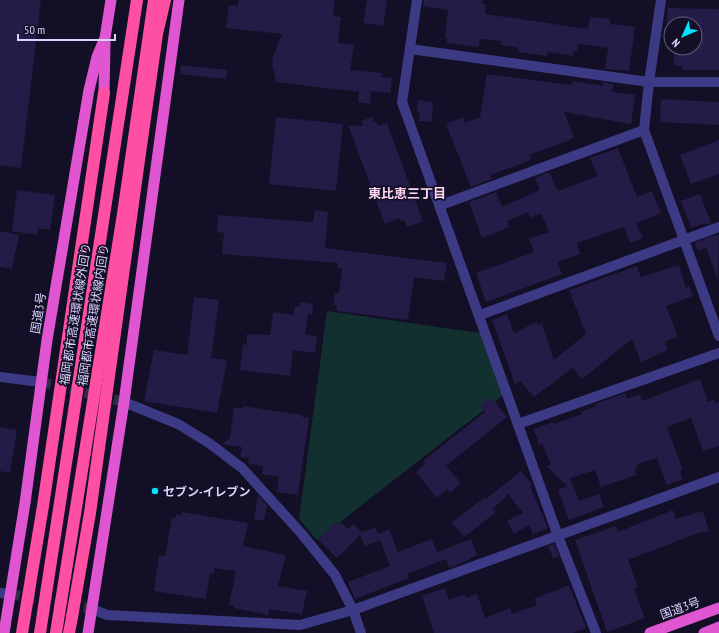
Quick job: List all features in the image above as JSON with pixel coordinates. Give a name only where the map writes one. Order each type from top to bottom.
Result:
[{"type":"highway","name":"国道3号","points":[[4,633],[5,593],[25,503],[41,382],[89,90],[97,56],[105,38],[111,0]]},
{"type":"highway","name":"福岡都市高速環状線外回り","points":[[40,633],[137,0]]},
{"type":"highway","name":"福岡都市高速環状線内回り","points":[[56,633],[122,221],[154,0]]},
{"type":"highway","points":[[69,633],[90,514],[157,34],[165,0]]},
{"type":"highway","points":[[89,633],[124,402],[179,0]]},
{"type":"highway","points":[[22,633],[44,498],[104,93],[105,38]]},
{"type":"highway","name":"国道3号","points":[[650,633],[719,608]]},
{"type":"highway","points":[[704,633],[719,627]]},
{"type":"street","points":[[417,0],[402,102],[441,205],[558,536],[596,633]]},
{"type":"street","points":[[661,0],[649,82],[644,130],[719,336]]},
{"type":"street","points":[[410,49],[649,82],[719,82]]},
{"type":"street","points":[[441,205],[644,130]]},
{"type":"street","points":[[480,315],[719,227]]},
{"type":"street","points":[[518,424],[719,353]]},
{"type":"street","points":[[0,377],[41,382]]},
{"type":"street","points":[[124,402],[178,424],[209,443],[242,468],[301,533],[327,565],[342,586],[361,633]]},
{"type":"street","points":[[91,614],[277,628],[300,625],[352,610],[719,478]]},
{"type":"green space","points":[[327,311],[480,333],[503,395],[317,540],[299,519]]},
{"type":"building","points":[[0,0],[41,0],[21,168],[0,165]]},
{"type":"building","points":[[239,0],[335,0],[333,16],[341,17],[338,43],[354,45],[350,70],[381,73],[381,77],[392,78],[390,93],[371,91],[370,104],[358,102],[359,92],[276,82],[272,64],[273,56],[282,34],[226,28],[229,5],[238,6]]},
{"type":"building","points":[[367,0],[387,0],[383,26],[363,23]]},
{"type":"building","points":[[424,0],[483,0],[482,4],[486,4],[485,14],[588,29],[590,17],[610,19],[610,24],[635,27],[629,71],[605,69],[608,48],[578,44],[577,52],[574,51],[573,56],[548,52],[547,56],[518,52],[519,48],[501,45],[501,41],[480,39],[479,47],[447,43],[447,38],[445,38],[448,10],[423,6]]},
{"type":"building","points":[[668,8],[719,9],[719,70],[682,70],[682,66],[674,65],[674,56],[703,56],[703,16],[667,16]]},
{"type":"building","points":[[181,65],[227,70],[226,79],[180,74]]},
{"type":"building","points":[[487,74],[571,85],[572,81],[603,86],[603,82],[614,84],[612,92],[635,95],[631,124],[564,112],[574,137],[570,140],[529,155],[531,160],[490,175],[492,179],[471,187],[446,124],[463,117],[465,123],[480,117]]},
{"type":"building","points":[[661,99],[719,102],[719,125],[660,122]]},
{"type":"building","points":[[418,100],[433,102],[432,122],[419,121],[420,113],[417,113]]},
{"type":"building","points":[[276,117],[343,124],[336,191],[269,184]]},
{"type":"building","points":[[372,117],[378,126],[387,123],[423,221],[407,227],[404,220],[400,221],[399,218],[385,224],[348,125],[363,126],[361,121]]},
{"type":"building","points":[[719,140],[719,174],[691,184],[680,155]]},
{"type":"building","points":[[618,148],[637,197],[652,191],[661,213],[636,223],[643,238],[630,243],[624,227],[577,243],[580,254],[557,262],[562,274],[486,302],[476,273],[534,252],[529,239],[549,232],[541,213],[530,218],[528,212],[507,221],[509,227],[482,238],[469,202],[496,192],[502,207],[540,190],[535,178],[549,172],[558,191],[598,176],[590,158]]},
{"type":"building","points":[[17,190],[55,195],[50,230],[38,228],[37,235],[12,231]]},
{"type":"building","points":[[700,194],[711,223],[705,225],[706,223],[691,228],[681,201]]},
{"type":"building","points":[[315,210],[328,212],[325,248],[447,263],[444,281],[414,277],[408,320],[337,311],[337,306],[333,305],[335,293],[339,293],[342,268],[337,268],[338,263],[222,254],[224,233],[217,232],[218,215],[313,222]]},
{"type":"building","points":[[0,231],[19,235],[12,269],[0,267]]},
{"type":"building","points":[[719,235],[718,280],[706,248],[698,251],[695,245],[696,242]]},
{"type":"building","points":[[679,265],[686,288],[689,286],[693,296],[666,306],[678,337],[665,342],[668,350],[641,362],[632,339],[582,379],[573,368],[534,397],[520,381],[515,384],[492,320],[507,314],[514,333],[537,322],[538,325],[542,324],[554,360],[586,334],[569,290],[637,266],[641,277]]},
{"type":"building","points":[[194,297],[219,300],[211,358],[227,360],[217,413],[144,401],[154,350],[187,355]]},
{"type":"building","points":[[300,302],[313,304],[312,315],[308,314],[305,334],[317,336],[315,353],[293,350],[290,376],[240,370],[243,344],[247,345],[247,334],[270,335],[273,312],[294,315],[295,306],[299,307]]},
{"type":"building","points":[[700,379],[708,402],[714,399],[716,404],[719,402],[719,446],[703,451],[691,418],[667,427],[683,470],[680,471],[683,479],[667,485],[657,458],[637,464],[638,467],[635,469],[636,475],[601,487],[595,470],[570,478],[579,501],[599,494],[604,507],[569,520],[558,490],[567,486],[546,466],[551,464],[542,444],[539,445],[534,429],[582,414],[581,412],[596,406],[595,404],[625,393],[627,399],[640,394],[642,401]]},
{"type":"building","points":[[491,397],[507,417],[446,466],[461,483],[450,493],[447,489],[437,498],[416,472],[425,464],[423,461],[485,412],[480,406]]},
{"type":"building","points":[[243,406],[302,415],[302,417],[309,418],[298,495],[277,492],[279,477],[262,474],[263,466],[248,464],[249,458],[240,457],[242,447],[222,444],[230,438],[234,407],[243,409]]},
{"type":"building","points":[[0,427],[17,430],[10,473],[0,471]]},
{"type":"building","points":[[521,471],[532,484],[530,486],[548,528],[533,534],[529,525],[514,534],[507,521],[523,513],[508,494],[493,509],[496,512],[464,537],[452,522],[485,497],[486,499]]},
{"type":"building","points":[[258,495],[267,505],[264,521],[254,519]]},
{"type":"building","points":[[673,510],[676,519],[703,511],[709,531],[695,534],[628,560],[638,588],[634,589],[645,618],[607,632],[575,540],[616,526],[618,532]]},
{"type":"building","points":[[182,512],[248,523],[243,546],[286,555],[278,586],[307,591],[302,614],[269,609],[268,615],[234,608],[234,606],[229,605],[236,571],[214,568],[214,573],[210,573],[206,599],[154,591],[159,555],[165,556],[172,517],[176,518],[176,514],[182,515]]},
{"type":"building","points":[[341,522],[348,529],[353,524],[362,532],[375,527],[380,540],[365,546],[360,535],[337,558],[318,540],[335,523],[337,525]]},
{"type":"building","points":[[389,529],[398,552],[432,539],[437,552],[471,539],[477,555],[449,568],[446,559],[407,574],[409,578],[355,599],[348,582],[390,566],[378,534]]},
{"type":"building","points":[[554,544],[559,556],[553,558],[548,546]]},
{"type":"building","points":[[569,585],[586,628],[573,633],[434,633],[422,596],[445,588],[449,600],[465,594],[466,598],[477,594],[485,618],[510,608],[512,614],[537,605],[534,599]]},
{"type":"tunnel","points":[[41,382],[124,402]]},
{"type":"tunnel","points":[[10,594],[92,609]]},
{"type":"place","name":"セブン-イレブン","points":[[155,491]]},
{"type":"district","name":"東比恵三丁目","points":[[407,193]]}]
